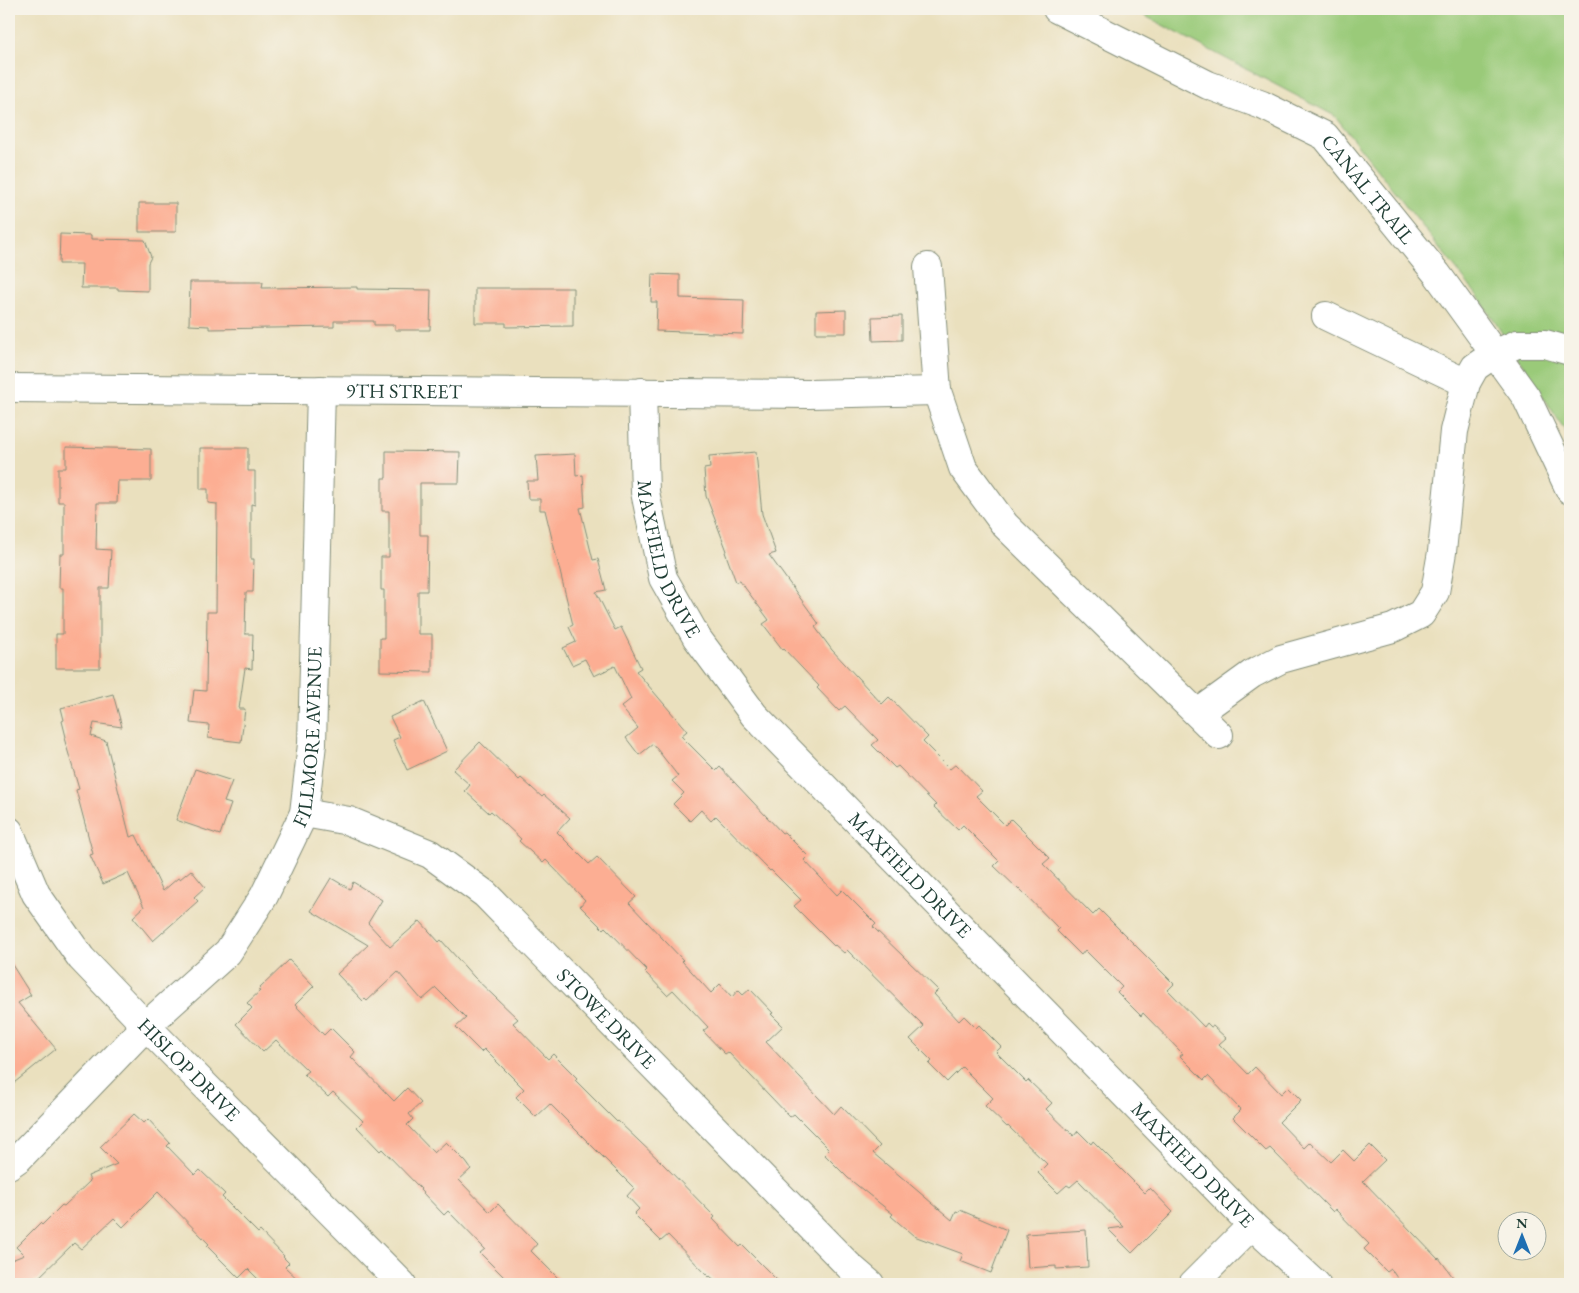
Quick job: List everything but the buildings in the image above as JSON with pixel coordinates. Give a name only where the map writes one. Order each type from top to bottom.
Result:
[{"type":"street","name":"CANAL TRAIL","points":[[1057,9],[1208,85],[1262,105],[1325,136],[1437,274],[1526,397],[1570,490]]},
{"type":"street","points":[[928,266],[937,391],[963,468],[1005,525],[1219,734]]},
{"type":"street","points":[[1326,316],[1466,383]]},
{"type":"street","points":[[1198,714],[1252,674],[1281,659],[1393,628],[1421,614],[1434,592],[1442,552],[1454,431],[1466,383],[1475,367],[1494,354],[1517,344],[1546,344],[1570,351]]},
{"type":"street","name":"9TH STREET","points":[[9,388],[800,393],[937,391]]},
{"type":"street","name":"FILLMORE AVENUE","points":[[9,1165],[19,1158],[146,1026],[228,952],[264,896],[304,813],[312,744],[321,390]]},
{"type":"street","name":"MAXFIELD DRIVE","points":[[642,392],[644,492],[663,578],[703,646],[754,716],[1252,1225],[1316,1284]]},
{"type":"street","name":"STOWE DRIVE","points":[[304,813],[349,821],[430,854],[485,894],[849,1266],[870,1284]]},
{"type":"street","name":"HISLOP DRIVE","points":[[9,831],[36,894],[81,958],[402,1284]]},
{"type":"street","points":[[1193,1284],[1252,1225]]},
{"type":"green space","points":[[1132,9],[1570,9],[1570,438],[1480,299],[1335,116]]}]
